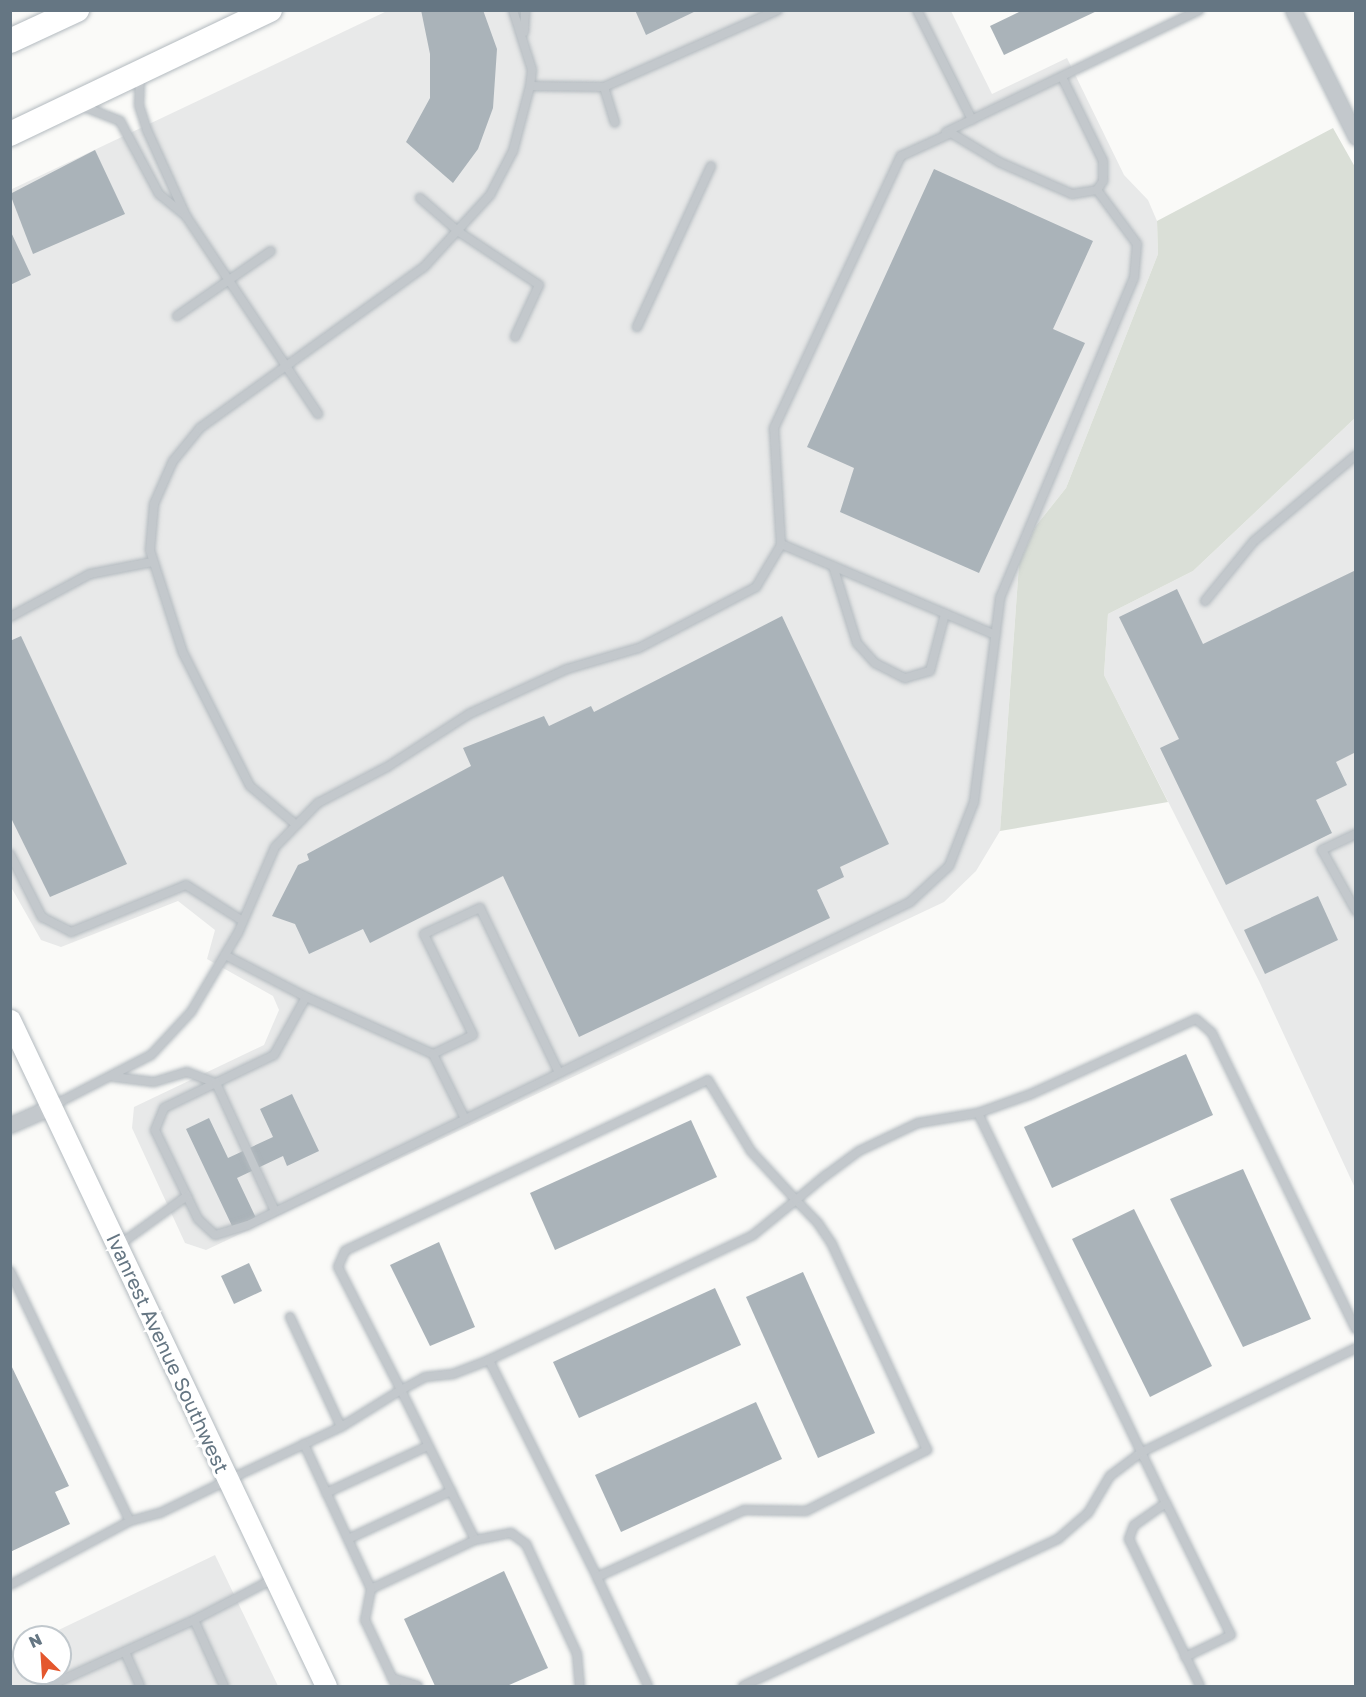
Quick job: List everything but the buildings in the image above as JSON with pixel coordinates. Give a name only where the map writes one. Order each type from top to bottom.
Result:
[{"type":"main road","points":[[10,41],[77,10]]},
{"type":"main road","points":[[10,134],[270,10]]},
{"type":"street","points":[[1293,10],[1356,137]]},
{"type":"street","name":"Ivanrest Avenue Southwest","points":[[10,1020],[326,1686]]},
{"type":"street","points":[[10,1125],[51,1107]]},
{"type":"lane","points":[[513,10],[524,36]]},
{"type":"lane","points":[[294,823],[250,786],[226,746],[179,643],[152,562],[154,504],[173,461],[200,428],[424,267],[459,232],[490,195],[513,151],[530,86],[524,36],[525,10]]},
{"type":"lane","points":[[530,86],[604,87],[778,10]]},
{"type":"lane","points":[[917,10],[972,120]]},
{"type":"lane","points":[[51,1107],[114,1077],[151,1055],[191,1012],[243,921],[275,847],[294,823],[318,803],[387,767],[469,714],[567,669],[639,648],[735,602],[762,580],[782,544],[783,515],[772,451],[782,403],[901,156],[1199,10]]},
{"type":"lane","points":[[140,73],[143,119],[186,216],[318,414]]},
{"type":"lane","points":[[944,133],[964,136],[992,158],[1072,194],[1097,190],[1103,181],[1102,161],[1062,77]]},
{"type":"lane","points":[[604,87],[615,122]]},
{"type":"lane","points":[[75,103],[120,121],[159,194],[186,216]]},
{"type":"lane","points":[[637,327],[711,166]]},
{"type":"lane","points":[[306,998],[274,1055],[164,1108],[155,1130],[187,1196],[215,1235],[275,1211],[910,902],[949,866],[974,802],[1000,598],[1134,278],[1137,244],[1097,190]]},
{"type":"lane","points":[[420,198],[459,232],[538,285],[516,337]]},
{"type":"lane","points":[[177,316],[271,250]]},
{"type":"lane","points":[[1205,601],[1254,542],[1356,455]]},
{"type":"lane","points":[[782,544],[995,635]]},
{"type":"lane","points":[[10,617],[90,574],[152,562]]},
{"type":"lane","points":[[833,566],[856,643],[875,663],[905,678],[930,671],[945,614]]},
{"type":"lane","points":[[1356,834],[1322,850],[1356,911]]},
{"type":"lane","points":[[10,854],[42,917],[71,932],[186,885],[243,921]]},
{"type":"lane","points":[[433,1054],[473,1035],[424,934],[480,908],[559,1072]]},
{"type":"lane","points":[[225,955],[306,998],[433,1054],[465,1119]]},
{"type":"lane","points":[[10,1585],[130,1521],[228,1480],[341,1427],[425,1377],[453,1374],[489,1360],[753,1235],[859,1151],[918,1123],[978,1113],[1196,1019],[1212,1033],[1356,1329]]},
{"type":"lane","points":[[114,1077],[154,1082],[187,1072],[216,1083],[275,1211]]},
{"type":"lane","points":[[475,1540],[338,1268],[345,1251],[450,1198],[708,1080],[751,1151],[832,1244],[927,1450],[806,1510],[744,1510],[597,1577]]},
{"type":"lane","points":[[978,1113],[1140,1453],[1232,1635],[1185,1657]]},
{"type":"lane","points":[[117,1246],[187,1196]]},
{"type":"lane","points":[[10,1271],[130,1521]]},
{"type":"lane","points":[[290,1317],[341,1427]]},
{"type":"lane","points":[[743,1686],[1058,1539],[1088,1513],[1110,1476],[1140,1453],[1356,1348]]},
{"type":"lane","points":[[489,1360],[597,1577],[648,1686]]},
{"type":"lane","points":[[304,1444],[371,1589],[365,1620],[396,1686]]},
{"type":"lane","points":[[327,1493],[428,1446]]},
{"type":"lane","points":[[348,1539],[451,1491]]},
{"type":"lane","points":[[1166,1503],[1134,1525],[1129,1539],[1200,1686]]},
{"type":"lane","points":[[371,1589],[475,1540],[511,1533],[526,1544],[578,1654],[580,1686]]},
{"type":"lane","points":[[49,1686],[194,1620],[275,1578]]},
{"type":"lane","points":[[194,1620],[224,1686]]},
{"type":"lane","points":[[125,1652],[140,1686]]},
{"type":"lane","points":[[392,1678],[418,1686]]},
{"type":"shaded area","points":[[387,11],[951,11],[992,94],[1067,58],[1124,175],[1148,200],[1157,221],[1158,254],[1066,488],[1035,527],[1019,564],[1000,831],[976,871],[944,902],[206,1250],[185,1243],[132,1128],[134,1107],[264,1045],[279,1010],[273,996],[207,959],[215,930],[178,901],[61,947],[41,940],[11,887],[10,190]]},
{"type":"shaded area","points":[[1333,128],[1355,167],[1355,418],[1193,571],[1108,614],[1104,675],[1168,802],[1000,831],[1019,564],[1035,527],[1066,488],[1158,254],[1157,221]]},
{"type":"shaded area","points":[[1355,418],[1355,1188],[1259,981],[1104,675],[1108,614],[1193,571]]},
{"type":"shaded area","points":[[215,1555],[278,1686],[11,1686],[10,1653],[12,1652],[12,1685],[72,1685],[72,1625],[69,1625]]}]
